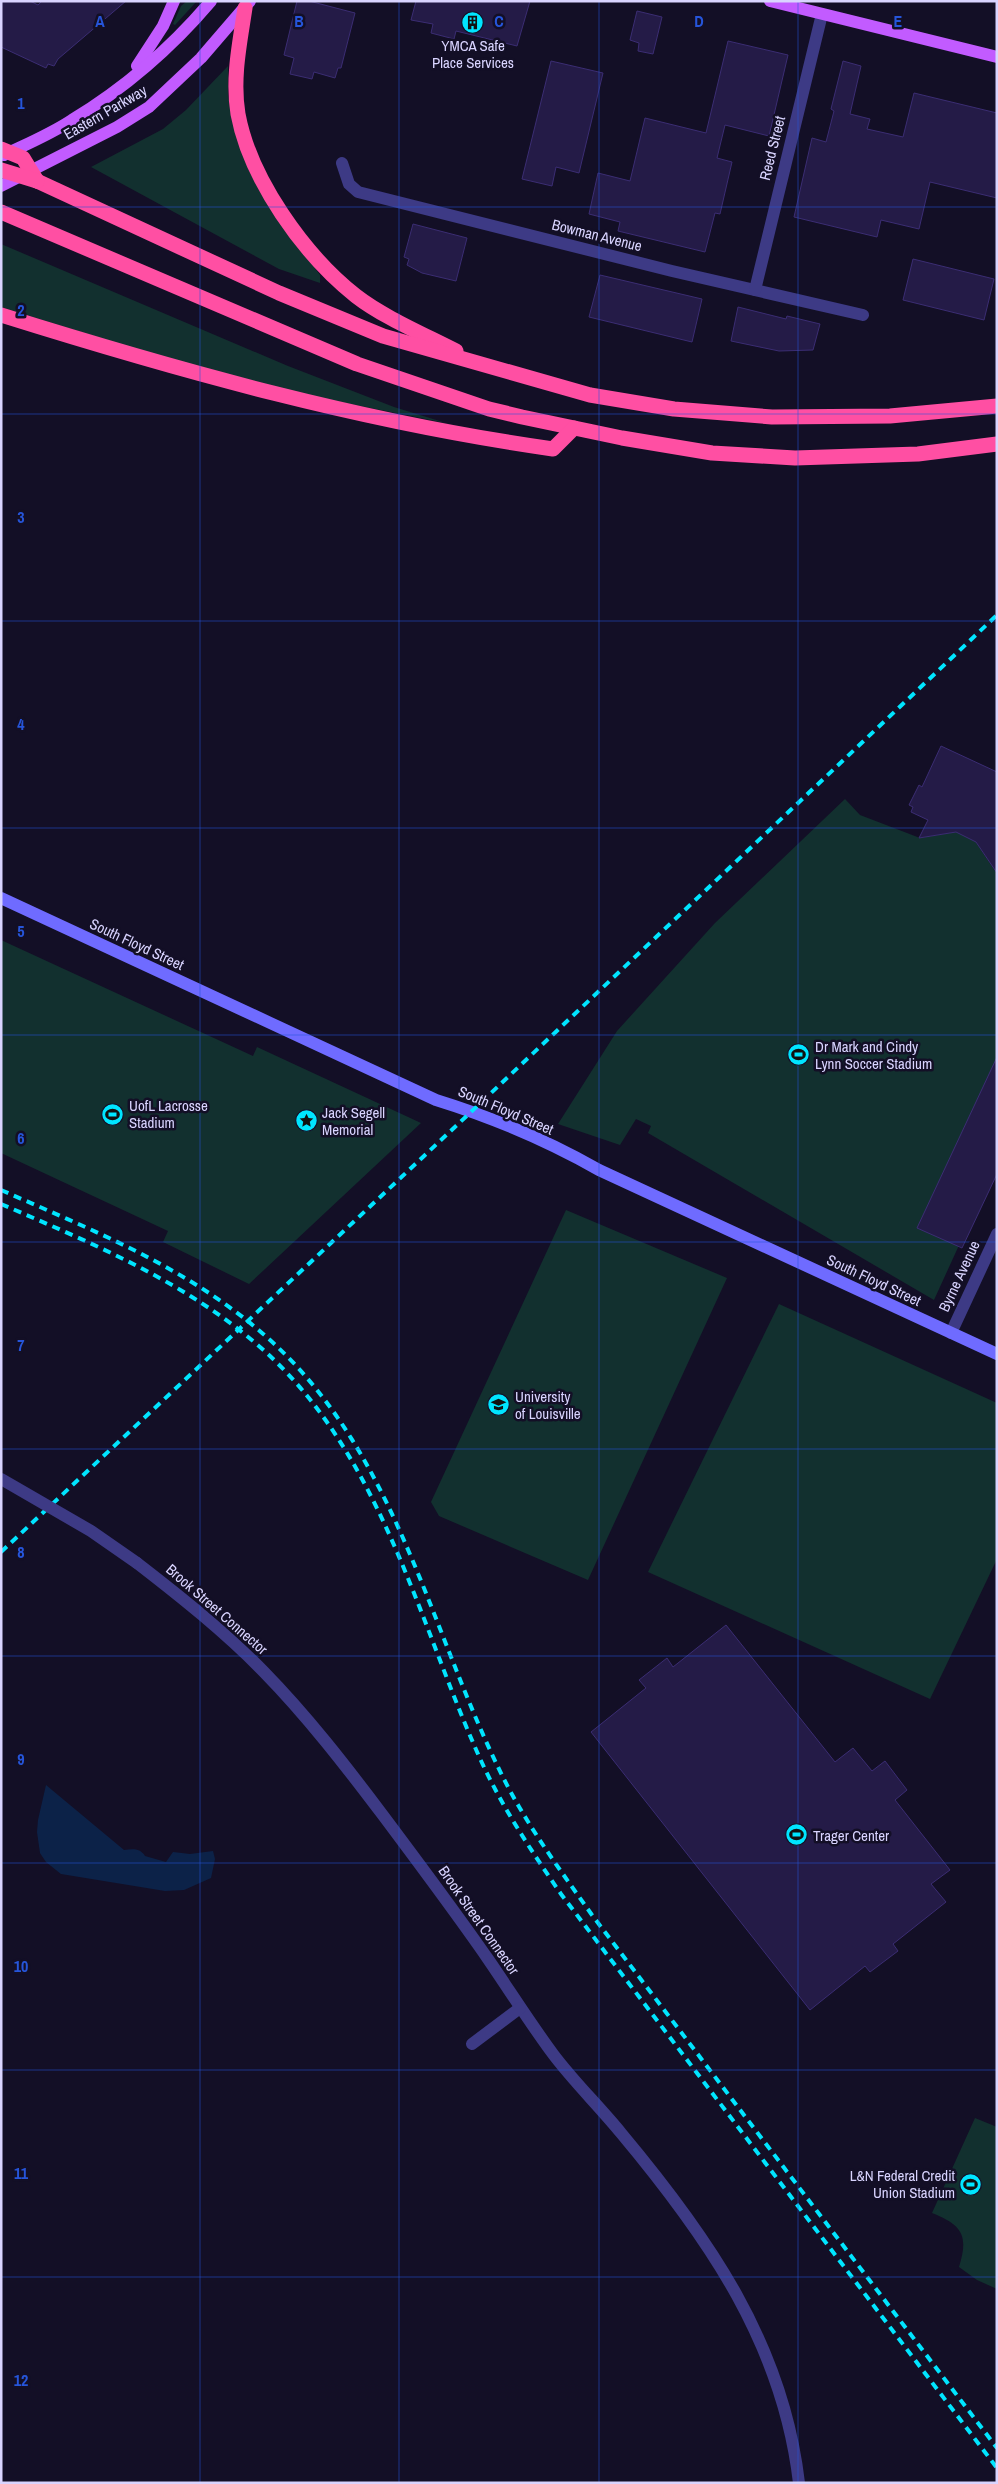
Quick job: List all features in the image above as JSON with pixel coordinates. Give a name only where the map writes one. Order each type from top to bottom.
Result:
[{"type":"highway","points":[[248,4],[237,61],[238,114],[246,141],[263,180],[284,216],[322,266],[357,297],[414,329],[491,368]]},
{"type":"highway","points":[[1,149],[23,158],[37,181]]},
{"type":"highway","points":[[1,170],[37,181],[330,315],[383,336],[590,395],[646,406],[772,417],[890,416],[997,406]]},
{"type":"highway","points":[[1,212],[357,364],[489,409],[574,428],[712,453],[794,458],[866,457],[976,448],[997,444]]},
{"type":"highway","points":[[1,315],[114,351],[231,383],[434,431],[553,449],[574,428]]},
{"type":"main road","points":[[128,80],[163,26],[174,1]]},
{"type":"main road","name":"Eastern Parkway","points":[[1,157],[72,120],[128,80],[179,35],[211,1]]},
{"type":"main road","points":[[770,1],[997,57]]},
{"type":"main road","name":"Eastern Parkway","points":[[1,186],[117,127],[149,107],[181,78],[248,4]]},
{"type":"street","name":"Reed Street","points":[[755,290],[822,14]]},
{"type":"street","name":"Bowman Avenue","points":[[342,163],[349,184],[358,192],[863,316]]},
{"type":"street","name":"South Floyd Street","points":[[1,898],[436,1100],[472,1111],[578,1159],[997,1354]]},
{"type":"street","name":"Byrne Avenue","points":[[951,1333],[997,1234]]},
{"type":"street","name":"Brook Street Connector","points":[[1,1479],[91,1531],[137,1563],[212,1622],[265,1673],[333,1750],[395,1832],[486,1957],[520,2008],[576,2083],[622,2134],[682,2208],[717,2258],[740,2296],[757,2333],[786,2412],[800,2483]]},
{"type":"street","points":[[472,2044],[520,2008]]},
{"type":"green space","points":[[187,1],[197,1],[175,25],[173,24],[181,6]]},
{"type":"green space","points":[[228,66],[228,96],[236,135],[285,228],[320,275],[320,283],[279,269],[91,167],[163,129],[186,110]]},
{"type":"green space","points":[[1,244],[288,366],[394,407],[446,423],[315,397],[145,352],[1,307]]},
{"type":"green space","name":"Dr Mark and Cindy Lynn Soccer Stadium","points":[[845,799],[860,815],[920,838],[968,830],[997,874],[997,1162],[934,1300],[648,1133],[651,1126],[636,1119],[620,1145],[558,1124],[617,1031],[715,923]]},
{"type":"green space","points":[[1,940],[253,1056],[257,1047],[421,1123],[249,1284],[163,1242],[168,1231],[1,1153]]},
{"type":"green space","points":[[566,1210],[727,1278],[588,1580],[439,1516],[431,1502]]},
{"type":"green space","points":[[779,1304],[997,1403],[997,1559],[930,1699],[648,1572]]},
{"type":"green space","name":"L&N Federal Credit Union Stadium","points":[[975,2118],[997,2127],[997,2289],[977,2280],[959,2267],[963,2247],[961,2232],[950,2222],[932,2213]]},
{"type":"water","points":[[46,1785],[124,1850],[139,1850],[145,1856],[166,1862],[173,1852],[190,1854],[213,1851],[215,1859],[211,1878],[184,1890],[165,1891],[61,1874],[46,1862],[40,1853],[37,1832],[38,1820]]},
{"type":"building","points":[[1,1],[30,1],[38,5],[42,1],[126,1],[58,59],[54,66],[48,64],[46,68],[1,47]]},
{"type":"building","points":[[297,1],[309,1],[355,13],[341,68],[338,68],[335,78],[314,72],[312,79],[290,74],[294,58],[284,55]]},
{"type":"building","name":"YMCA Safe Place Services","points":[[416,1],[530,1],[517,46],[456,31],[454,39],[431,33],[433,24],[411,20]]},
{"type":"building","points":[[637,11],[662,17],[653,54],[638,51],[639,43],[630,40]]},
{"type":"building","points":[[728,41],[788,55],[769,136],[725,125],[717,158],[732,162],[720,214],[715,213],[705,252],[618,231],[620,222],[589,214],[598,173],[630,181],[645,118],[706,133]]},
{"type":"building","points":[[551,61],[603,73],[579,173],[556,167],[552,186],[522,179]]},
{"type":"building","points":[[843,61],[861,66],[850,114],[870,119],[867,129],[903,137],[914,93],[997,113],[997,198],[930,182],[919,229],[881,220],[877,237],[794,217],[812,138],[826,142],[834,111],[831,109]]},
{"type":"building","points":[[413,224],[467,238],[456,281],[422,273],[407,265],[409,259],[404,257]]},
{"type":"building","points":[[913,259],[994,279],[984,320],[903,300]]},
{"type":"building","points":[[600,275],[702,299],[692,342],[589,317]]},
{"type":"building","points":[[738,307],[786,319],[787,316],[820,324],[813,350],[779,351],[731,341]]},
{"type":"building","points":[[941,746],[997,772],[997,873],[976,842],[956,832],[919,838],[928,820],[911,812],[913,807],[909,805],[919,785],[922,787]]},
{"type":"building","points":[[997,1057],[997,1174],[962,1248],[917,1228]]},
{"type":"building","name":"Trager Center","points":[[726,1625],[835,1762],[853,1748],[872,1771],[885,1761],[907,1790],[895,1800],[950,1870],[931,1884],[946,1902],[893,1944],[898,1951],[870,1972],[865,1966],[810,2010],[591,1732],[646,1688],[639,1680],[667,1658],[673,1667]]},
{"type":"railway","points":[[1,1552],[472,1111],[997,615]]},
{"type":"railway","points":[[1,1190],[104,1235],[202,1288],[262,1333],[307,1378],[344,1427],[375,1480],[402,1536],[498,1767],[518,1806],[592,1915],[997,2448]]},
{"type":"railway","points":[[1,1204],[100,1248],[164,1280],[225,1319],[253,1341],[296,1383],[332,1429],[363,1480],[389,1533],[478,1754],[496,1791],[527,1843],[561,1894],[997,2468]]},
{"type":"place","name":"YMCA Safe Place Services","points":[[473,22]]},
{"type":"place","name":"Dr Mark and Cindy Lynn Soccer Stadium","points":[[799,1055]]},
{"type":"place","name":"UofL Lacrosse Stadium","points":[[113,1114]]},
{"type":"place","name":"Jack Segell Memorial","points":[[306,1121]]},
{"type":"place","name":"University of Louisville","points":[[499,1405]]},
{"type":"place","name":"Trager Center","points":[[797,1835]]},
{"type":"place","name":"L&N Federal Credit Union Stadium","points":[[971,2184]]}]
